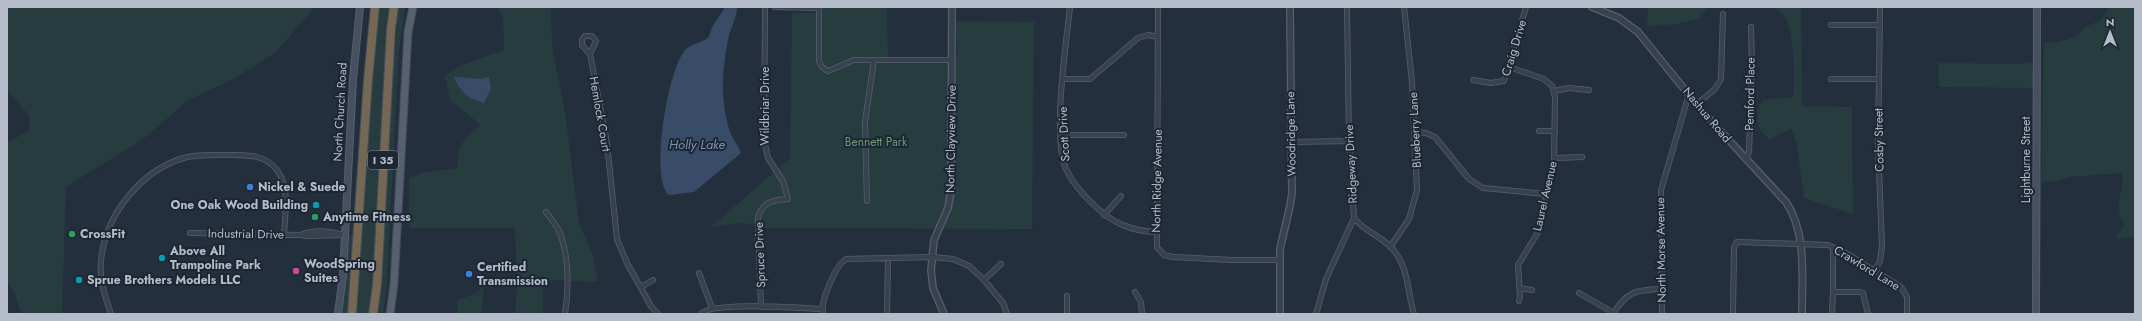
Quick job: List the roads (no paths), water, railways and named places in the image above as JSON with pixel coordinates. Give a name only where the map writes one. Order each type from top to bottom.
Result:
[{"type":"highway","name":"I 35","points":[[352,314],[368,80],[375,7]]},
{"type":"highway","name":"I 35","points":[[373,314],[391,29],[394,7]]},
{"type":"main road","name":"North Church Road","points":[[338,314],[345,235],[353,79],[360,7]]},
{"type":"main road","points":[[390,314],[394,284],[408,32],[412,7]]},
{"type":"main road","name":"Lightburne Street","points":[[2036,314],[2038,7]]},
{"type":"street","name":"Wildbriar Drive","points":[[765,7],[764,140],[768,158],[783,181],[788,199]]},
{"type":"street","points":[[775,7],[819,7],[819,61],[822,68],[828,71],[854,60],[952,60]]},
{"type":"street","name":"North Clayview Drive","points":[[944,314],[933,288],[933,257],[934,240],[948,208],[951,191],[952,7]]},
{"type":"street","name":"Scott Drive","points":[[1070,7],[1061,135],[1066,168],[1075,184],[1104,215],[1121,226],[1142,232],[1156,232]]},
{"type":"street","name":"North Ridge Avenue","points":[[1158,7],[1157,247],[1168,256],[1209,260],[1279,260]]},
{"type":"street","name":"Woodridge Lane","points":[[1279,260],[1282,235],[1290,206],[1290,7]]},
{"type":"street","name":"Ridgeway Drive","points":[[1316,314],[1326,279],[1354,218],[1349,141],[1347,7]]},
{"type":"street","name":"Blueberry Lane","points":[[1390,247],[1406,225],[1415,200],[1417,179],[1412,82],[1404,7]]},
{"type":"street","name":"Craig Drive","points":[[1473,80],[1491,83],[1504,81],[1526,7]]},
{"type":"street","name":"Nashua Road","points":[[1592,7],[1619,18],[1638,32],[1697,104],[1746,160],[1786,202],[1796,222],[1800,243],[1802,314]]},
{"type":"street","name":"Cosby Street","points":[[1874,271],[1880,261],[1882,246],[1878,145],[1880,7]]},
{"type":"street","points":[[1697,104],[1714,89],[1721,79],[1723,14]]},
{"type":"street","points":[[1830,25],[1880,25]]},
{"type":"street","name":"Pemford Place","points":[[1746,160],[1749,152],[1752,67],[1751,27]]},
{"type":"street","points":[[1064,79],[1090,79],[1138,38],[1148,35],[1158,37]]},
{"type":"street","name":"Hemlock Court","points":[[590,54],[607,143],[617,239],[627,264],[651,306],[658,314]]},
{"type":"street","points":[[867,201],[865,122],[874,60]]},
{"type":"street","points":[[1509,67],[1540,76],[1548,82],[1554,91],[1569,88],[1589,90]]},
{"type":"street","points":[[1831,79],[1879,79]]},
{"type":"street","name":"Laurel Avenue","points":[[1519,301],[1520,288],[1518,265],[1537,234],[1555,158],[1554,91]]},
{"type":"street","name":"North Morse Avenue","points":[[1662,314],[1661,190],[1689,94]]},
{"type":"street","points":[[1538,131],[1555,131]]},
{"type":"street","points":[[1414,132],[1426,132],[1435,137],[1469,179],[1483,188],[1546,194]]},
{"type":"street","points":[[1061,135],[1124,135]]},
{"type":"street","points":[[1291,142],[1349,141]]},
{"type":"street","points":[[111,314],[104,294],[101,277],[101,261],[104,242],[120,207],[130,193],[156,171],[169,164],[197,155],[250,155],[267,161],[278,171],[284,188],[284,235]]},
{"type":"street","points":[[1555,158],[1582,157]]},
{"type":"street","points":[[1104,215],[1121,196]]},
{"type":"street","name":"Spruce Drive","points":[[761,307],[757,223],[759,213],[763,207],[771,201],[788,199]]},
{"type":"street","points":[[546,212],[560,233],[564,249],[567,286],[565,314]]},
{"type":"street","points":[[1354,218],[1390,247],[1399,259],[1406,276],[1414,314]]},
{"type":"street","name":"Industrial Drive","points":[[190,233],[329,237],[345,235]]},
{"type":"street","name":"Crawford Lane","points":[[1733,314],[1735,244],[1800,243],[1825,244],[1833,247],[1901,287],[1906,292],[1907,314]]},
{"type":"street","points":[[1832,314],[1833,247]]},
{"type":"street","points":[[701,314],[712,308],[761,307],[822,312],[827,290],[842,261],[852,258],[945,257],[969,266],[984,280],[1003,303],[1007,314]]},
{"type":"street","points":[[887,314],[888,258]]},
{"type":"street","points":[[1279,260],[1280,314]]},
{"type":"street","points":[[984,280],[1001,264]]},
{"type":"street","points":[[699,273],[712,308]]},
{"type":"street","points":[[641,287],[653,280]]},
{"type":"street","points":[[1520,288],[1532,290]]},
{"type":"street","points":[[1579,293],[1614,313],[1623,299],[1634,292],[1661,289]]},
{"type":"street","points":[[1136,292],[1141,302],[1142,314]]},
{"type":"street","points":[[1833,292],[1863,293],[1868,314]]},
{"type":"street","points":[[1067,296],[1067,314]]},
{"type":"water","name":"Holly Lake","points":[[725,7],[737,7],[736,16],[729,36],[726,51],[723,73],[723,95],[729,129],[741,153],[694,192],[669,195],[663,185],[661,148],[667,100],[673,79],[679,61],[685,50],[709,37],[713,25]]},
{"type":"water","points":[[454,77],[482,79],[489,77],[491,89],[484,103],[465,94],[459,87]]},
{"type":"place","name":"Nickel & Suede","points":[[250,187]]},
{"type":"place","name":"One Oak Wood Building","points":[[316,205]]},
{"type":"place","name":"Anytime Fitness","points":[[315,217]]},
{"type":"place","name":"CrossFit","points":[[72,234]]},
{"type":"place","name":"Above All Trampoline Park","points":[[162,258]]},
{"type":"place","name":"WoodSpring Suites","points":[[296,271]]},
{"type":"place","name":"Certified Transmission","points":[[469,274]]},
{"type":"place","name":"Sprue Brothers Models LLC","points":[[79,280]]},
{"type":"park label","name":"Bennett Park","points":[[876,142]]}]
